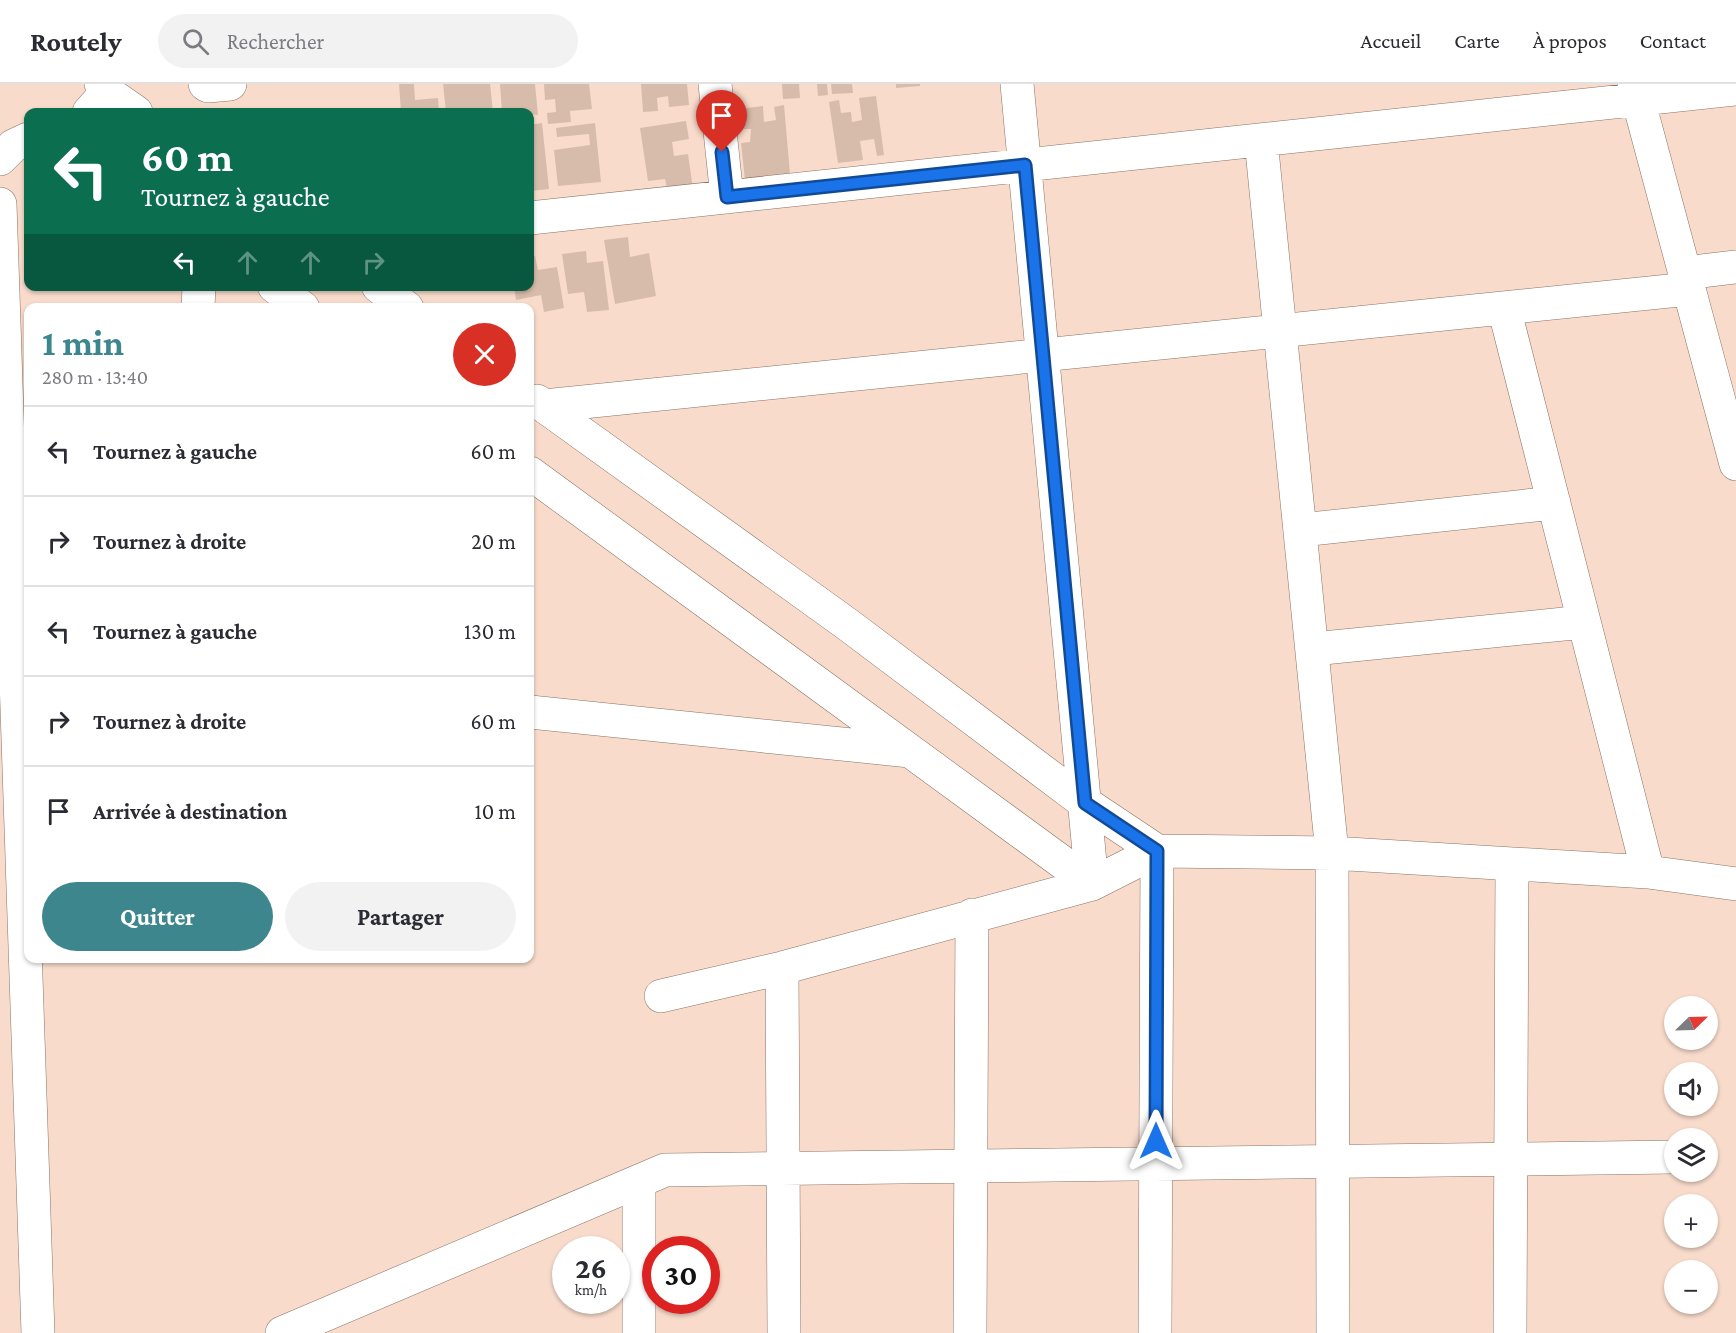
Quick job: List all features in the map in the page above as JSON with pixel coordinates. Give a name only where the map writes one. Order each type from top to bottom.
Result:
[{"type":"street","points":[[205,84],[208,86],[230,84]]},
{"type":"street","points":[[715,84],[727,197]]},
{"type":"street","points":[[1017,84],[1092,884]]},
{"type":"street","points":[[534,218],[1261,140],[1636,92],[1736,89]]},
{"type":"street","points":[[1636,92],[1735,460]]},
{"type":"street","points":[[99,96],[127,108]]},
{"type":"street","points":[[1261,140],[1332,852],[1333,1333]]},
{"type":"street","points":[[0,159],[13,146],[24,141]]},
{"type":"street","points":[[0,204],[24,801]]},
{"type":"street","points":[[537,401],[1043,355],[1504,308],[1686,281],[1736,267]]},
{"type":"street","points":[[281,291],[296,303]]},
{"type":"street","points":[[385,291],[400,303]]},
{"type":"street","points":[[1504,308],[1648,872]]},
{"type":"street","points":[[537,401],[847,624],[1085,803],[1157,851]]},
{"type":"street","points":[[534,476],[1092,884]]},
{"type":"street","points":[[1300,530],[1554,503]]},
{"type":"street","points":[[1313,649],[1584,622]]},
{"type":"street","points":[[534,712],[911,752]]},
{"type":"street","points":[[1155,1333],[1157,851]]},
{"type":"street","points":[[661,996],[782,968],[1092,884],[1157,851],[1332,852],[1648,872],[1736,884]]},
{"type":"street","points":[[1510,1333],[1512,864]]},
{"type":"street","points":[[970,1333],[972,915]]},
{"type":"street","points":[[29,963],[39,1333]]},
{"type":"street","points":[[782,968],[785,1169],[784,1333]]},
{"type":"street","points":[[282,1333],[665,1170],[1664,1157]]},
{"type":"street","points":[[639,1182],[639,1333]]},
{"type":"building","points":[[399,84],[414,84],[415,100],[438,98],[439,108],[401,108]]},
{"type":"building","points":[[443,84],[490,84],[493,108],[446,108]]},
{"type":"building","points":[[500,84],[535,84],[538,115],[534,115],[534,108],[502,108]]},
{"type":"building","points":[[544,84],[589,84],[592,109],[570,111],[571,122],[548,124],[547,113],[556,112],[555,99],[545,100]]},
{"type":"building","points":[[641,84],[687,84],[689,105],[669,107],[668,96],[657,98],[658,111],[643,112]]},
{"type":"building","points":[[782,84],[799,84],[800,98],[783,99]]},
{"type":"building","points":[[817,84],[827,84],[828,95],[818,96]]},
{"type":"building","points":[[831,84],[852,84],[853,93],[832,94]]},
{"type":"building","points":[[896,84],[920,84],[920,86],[896,88]]},
{"type":"building","points":[[876,96],[884,155],[877,156],[874,139],[860,141],[863,160],[838,163],[829,102],[839,100],[841,113],[851,112],[852,122],[862,120],[859,98]]},
{"type":"building","points":[[784,105],[790,174],[745,180],[741,143],[750,142],[751,129],[741,129],[739,109],[763,106],[764,122],[776,120],[774,107]]},
{"type":"building","points":[[686,121],[689,139],[672,142],[674,156],[688,154],[693,189],[668,194],[665,179],[648,181],[640,128]]},
{"type":"building","points":[[542,123],[549,189],[534,191],[534,124]]},
{"type":"building","points":[[595,123],[601,182],[558,186],[554,150],[590,145],[589,134],[557,137],[556,128]]},
{"type":"building","points":[[628,237],[630,257],[649,253],[656,296],[615,304],[604,240]]},
{"type":"building","points":[[586,251],[587,263],[603,261],[609,310],[587,312],[584,292],[568,294],[562,254]]},
{"type":"building","points":[[534,256],[538,270],[557,267],[564,308],[544,312],[541,295],[516,300],[515,291],[534,291]]},
{"type":"route","points":[[722,152],[727,197],[1025,165],[1085,803],[1157,851],[1156,1141]]}]
